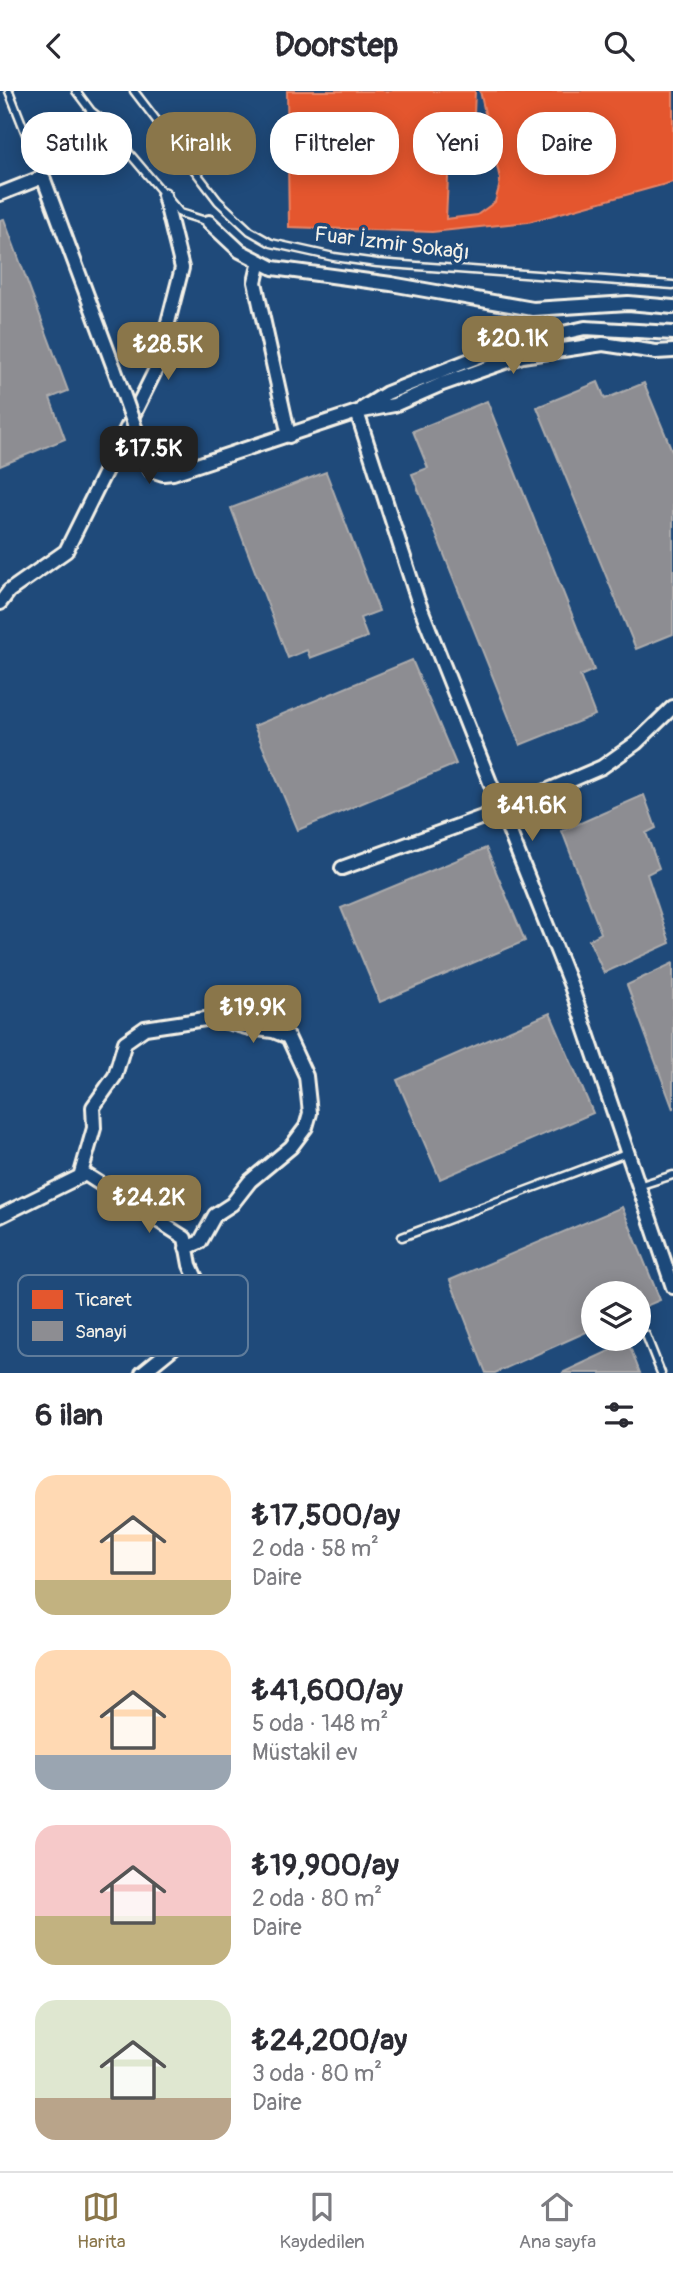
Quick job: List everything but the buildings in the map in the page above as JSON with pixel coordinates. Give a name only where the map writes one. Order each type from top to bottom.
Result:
[{"type":"street","points":[[0,194],[43,177],[147,461],[152,470],[163,474],[289,436],[356,412],[394,405],[442,384],[522,356],[603,344],[656,352],[673,351]]},
{"type":"street","points":[[0,603],[9,591],[66,551],[156,369],[182,268],[164,195]]},
{"type":"street","points":[[209,222],[240,251],[273,268],[391,283],[533,309],[628,303],[673,307]]},
{"type":"street","points":[[260,261],[255,282],[289,436]]},
{"type":"street","points":[[356,412],[387,393],[505,346],[585,328],[673,333]]},
{"type":"street","points":[[356,412],[418,601],[571,986],[673,1287]]},
{"type":"street","points":[[342,868],[502,810],[603,768],[636,743],[673,708]]},
{"type":"street","points":[[80,1177],[94,1128],[93,1107],[115,1076],[125,1042],[145,1028],[212,1018],[273,1031],[288,1037],[306,1076],[310,1113],[306,1127],[291,1147],[250,1181],[233,1204],[215,1215],[200,1242],[187,1248]]},
{"type":"street","points":[[0,1216],[85,1174],[185,1238],[190,1265],[195,1275]]},
{"type":"street","points":[[142,1373],[163,1356]]},
{"type":"lane","points":[[9,91],[43,177]]},
{"type":"lane","points":[[76,91],[91,111],[114,129],[130,154],[180,213],[209,222]]},
{"type":"lane","name":"Fuar İzmir Sokağı","points":[[135,91],[218,201],[250,231],[271,243],[377,263],[673,285]]},
{"type":"lane","points":[[402,1237],[627,1153]]},
{"type":"lane","points":[[638,1186],[673,1175]]},
{"type":"lane","points":[[651,1349],[660,1373]]}]
